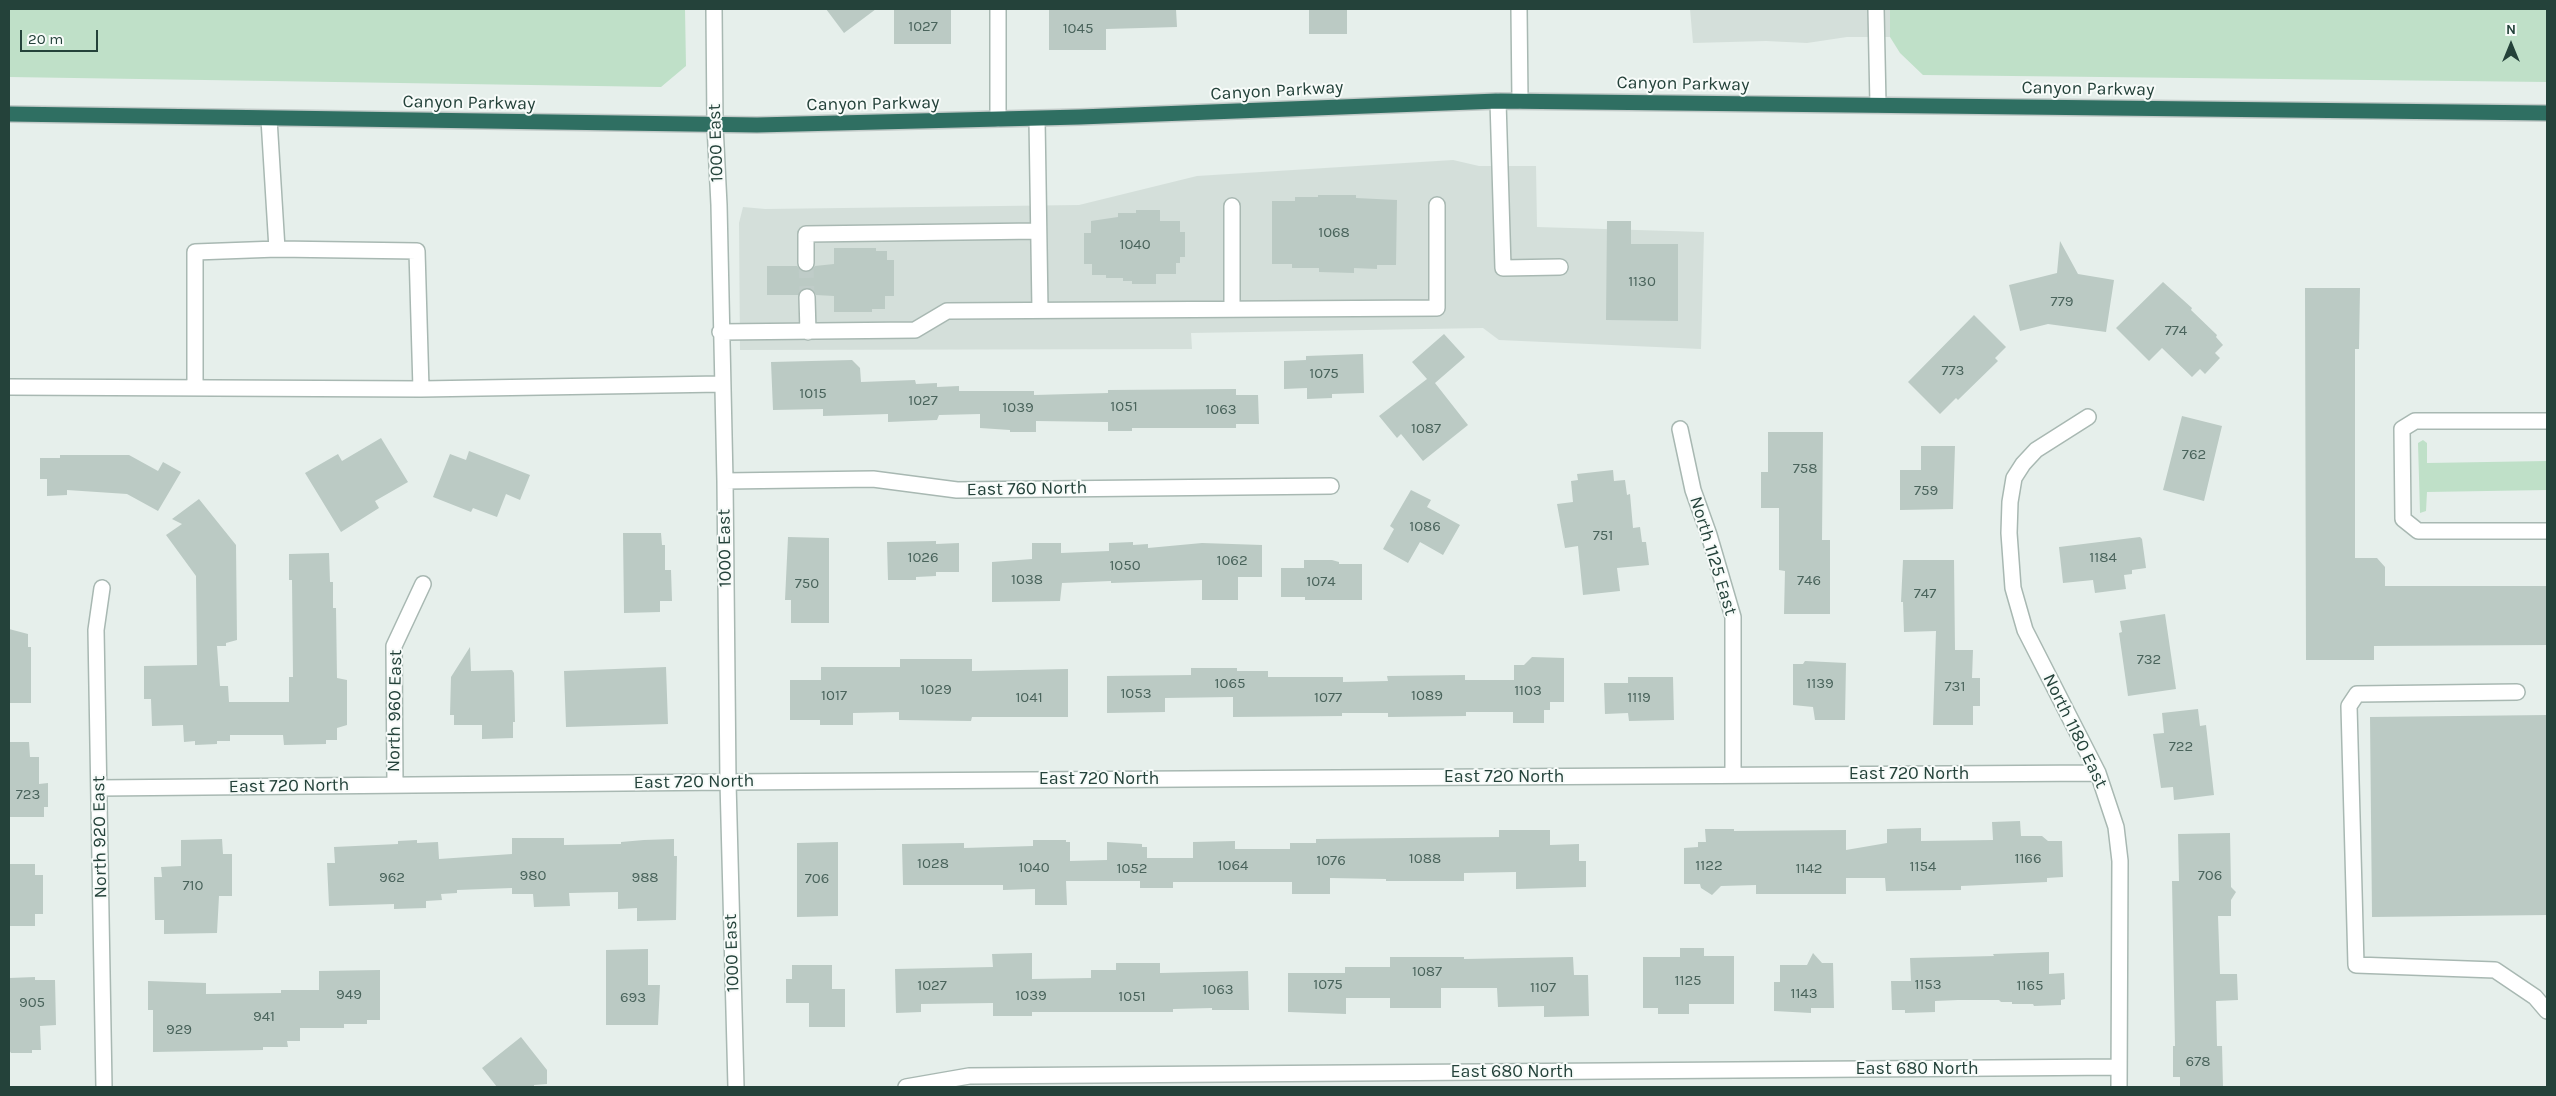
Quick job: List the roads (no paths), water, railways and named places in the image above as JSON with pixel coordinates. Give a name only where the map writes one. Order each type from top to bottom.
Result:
[{"type":"highway","name":"Canyon Parkway","points":[[9,114],[714,124],[1037,118],[1498,100],[2547,113]]},
{"type":"street","name":"1000 East","points":[[714,9],[714,124],[719,205],[720,332],[725,481],[728,782],[736,1087]]},
{"type":"street","points":[[998,9],[998,119]]},
{"type":"street","points":[[1519,9],[1520,100]]},
{"type":"street","points":[[1876,9],[1878,105]]},
{"type":"street","points":[[1498,100],[1503,268],[1560,267]]},
{"type":"street","points":[[269,118],[277,249]]},
{"type":"street","points":[[1037,118],[1040,310]]},
{"type":"street","points":[[720,332],[915,330],[947,310],[1437,308],[1437,205]]},
{"type":"street","points":[[1232,206],[1232,309]]},
{"type":"street","points":[[806,263],[806,234],[1038,231]]},
{"type":"street","points":[[194,388],[194,252],[277,249],[417,251],[421,389]]},
{"type":"street","points":[[807,297],[808,332]]},
{"type":"street","points":[[9,388],[421,389],[722,384]]},
{"type":"street","name":"North 1180 East","points":[[2088,417],[2036,450],[2023,464],[2014,478],[2010,502],[2009,532],[2013,588],[2025,630],[2098,773],[2116,827],[2120,861],[2119,1087]]},
{"type":"street","points":[[2547,421],[2415,421],[2402,429],[2403,519],[2418,531],[2547,530]]},
{"type":"street","name":"North 1125 East","points":[[1680,429],[1693,490],[1709,535],[1733,616],[1733,775]]},
{"type":"street","name":"East 760 North","points":[[725,481],[873,479],[957,490],[1331,486]]},
{"type":"street","name":"North 960 East","points":[[395,785],[394,646],[422,584]]},
{"type":"street","name":"North 920 East","points":[[102,588],[96,630],[104,1087]]},
{"type":"street","points":[[2517,692],[2357,694],[2350,706],[2356,965],[2495,970],[2535,997],[2547,1011]]},
{"type":"street","name":"East 720 North","points":[[99,788],[2098,773]]},
{"type":"street","name":"East 680 North","points":[[906,1087],[969,1076],[2120,1067]]},
{"type":"tunnel","points":[[806,263],[807,297]]}]
